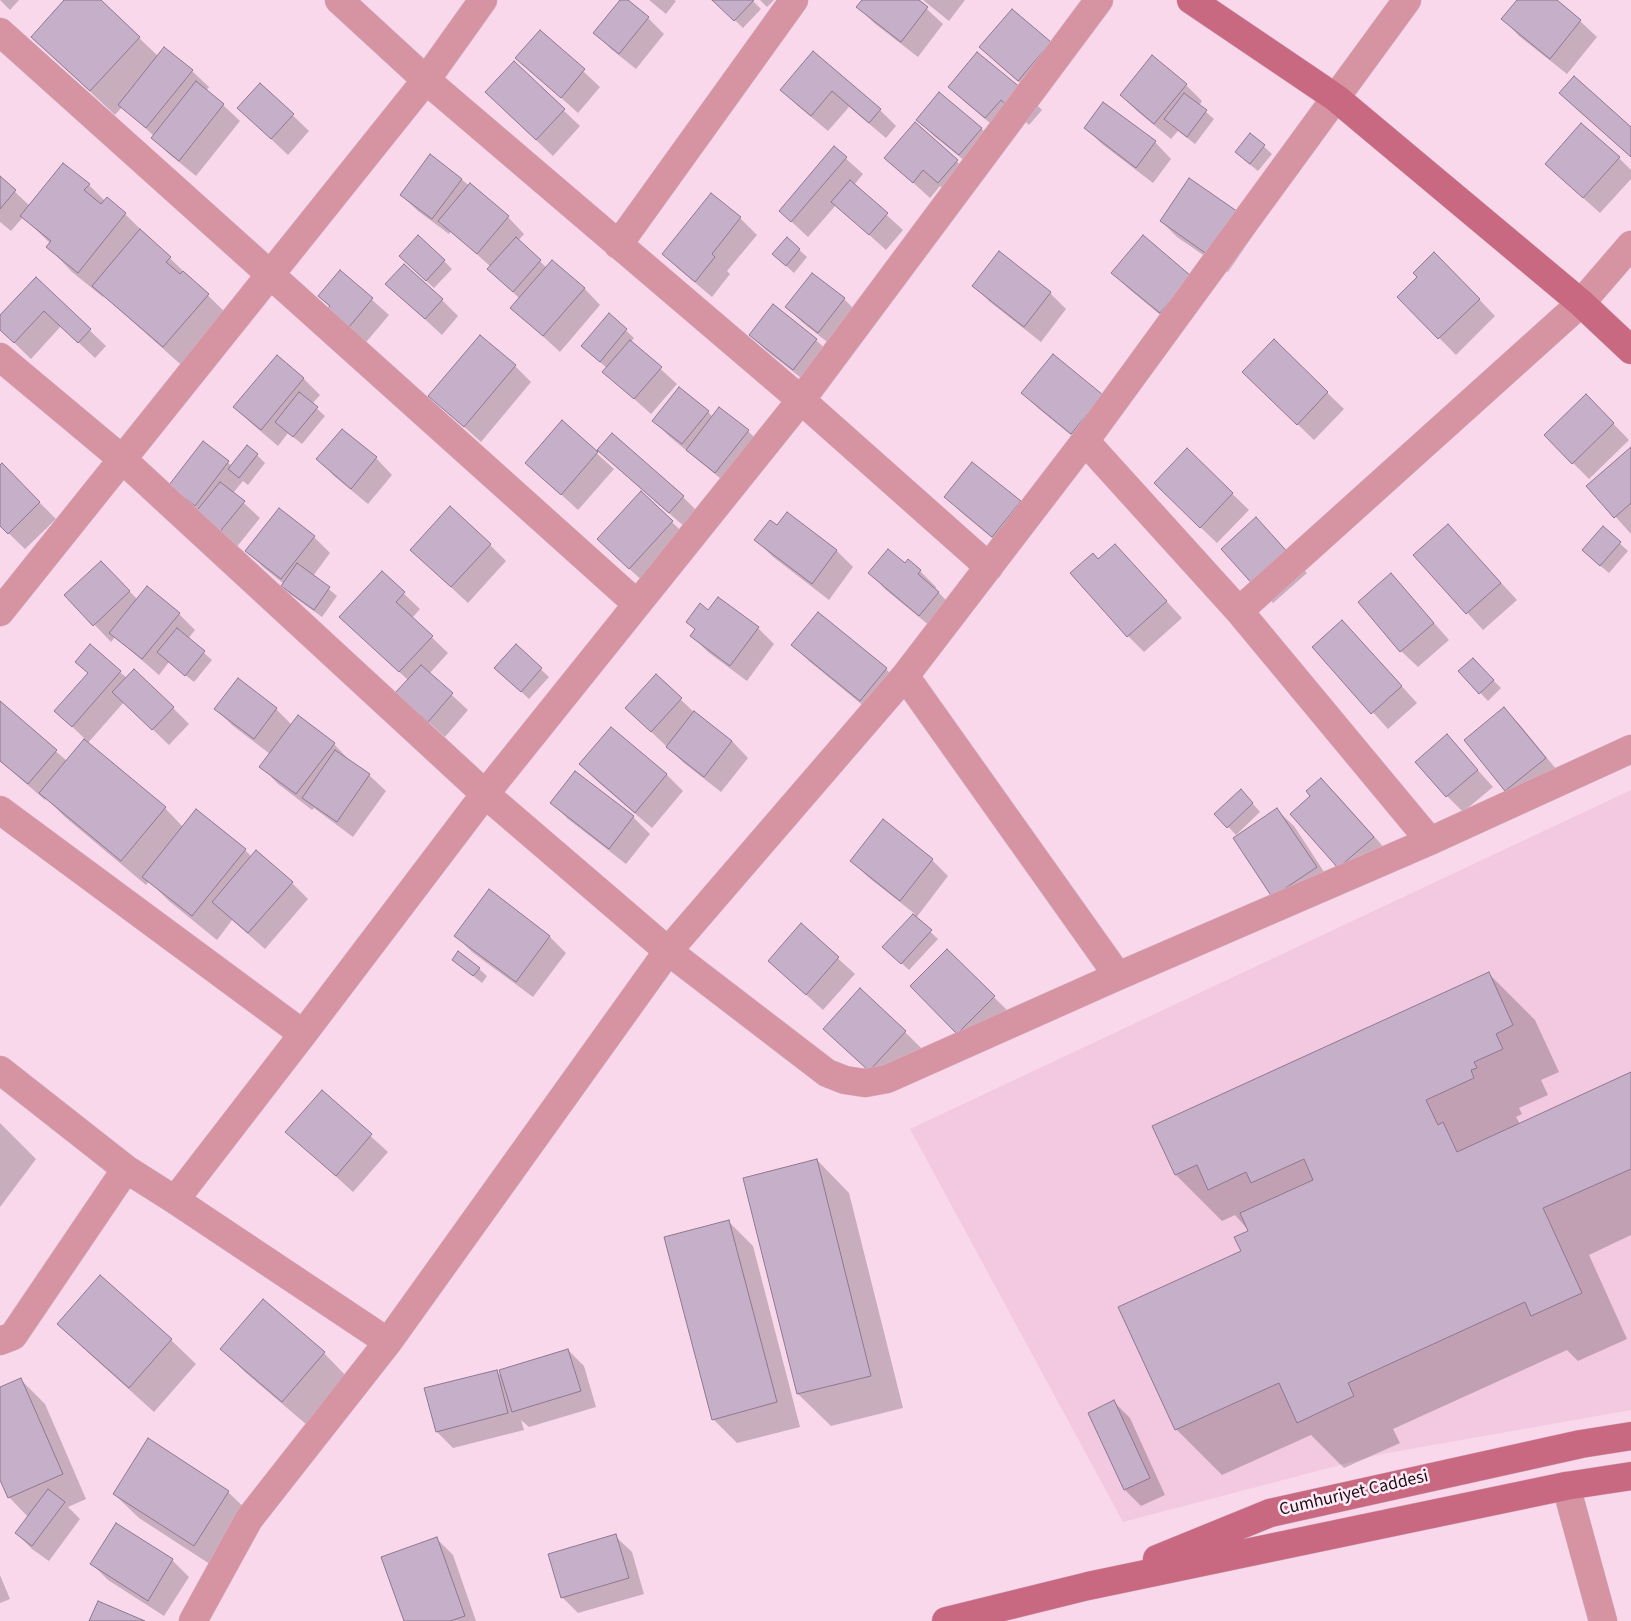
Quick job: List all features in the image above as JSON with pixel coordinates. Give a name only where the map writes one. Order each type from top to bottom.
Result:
[{"type":"main road","points":[[1191,0],[1336,98],[1581,304],[1631,350]]},
{"type":"main road","name":"Cumhuriyet Caddesi","points":[[1088,1586],[1270,1513],[1580,1444],[1631,1436]]},
{"type":"main road","name":"Cumhuriyet Caddesi","points":[[946,1621],[1088,1586],[1566,1486],[1631,1476]]},
{"type":"street","points":[[339,0],[426,80],[801,400],[989,567]]},
{"type":"street","points":[[0,612],[426,80],[483,0]]},
{"type":"street","points":[[618,245],[794,0]]},
{"type":"street","points":[[175,1200],[485,794],[801,400],[1099,0]]},
{"type":"street","points":[[193,1621],[249,1519],[388,1342],[668,951],[905,676],[1085,441],[1407,0]]},
{"type":"street","points":[[0,32],[637,604]]},
{"type":"street","points":[[1239,611],[1581,304],[1631,245]]},
{"type":"street","points":[[0,358],[122,459],[485,794],[668,951],[827,1073],[845,1080],[865,1083],[887,1079],[1118,976],[1430,841],[1631,748]]},
{"type":"street","points":[[1085,441],[1239,611],[1430,841]]},
{"type":"street","points":[[905,676],[1118,976]]},
{"type":"street","points":[[0,810],[303,1034]]},
{"type":"street","points":[[0,1070],[126,1169],[388,1342]]},
{"type":"street","points":[[0,1341],[13,1336],[126,1169]]},
{"type":"street","points":[[1566,1486],[1603,1621]]},
{"type":"shaded area","points":[[1631,790],[1631,1410],[1382,1454],[1123,1522],[910,1129]]},
{"type":"building","points":[[64,0],[101,0],[140,37],[90,91],[31,37]]},
{"type":"building","points":[[620,0],[628,0],[649,17],[619,54],[593,33]]},
{"type":"building","points":[[712,0],[754,0],[734,21]]},
{"type":"building","points":[[862,0],[919,0],[928,7],[901,42],[856,7]]},
{"type":"building","points":[[1517,0],[1557,0],[1581,20],[1550,59],[1501,19]]},
{"type":"building","points":[[1012,9],[1051,42],[1018,81],[979,47]]},
{"type":"building","points":[[540,30],[585,69],[561,98],[515,58]]},
{"type":"building","points":[[164,47],[193,70],[146,128],[118,105]]},
{"type":"building","points":[[813,51],[881,109],[869,123],[832,91],[811,116],[780,90]]},
{"type":"building","points":[[977,52],[1027,93],[1012,110],[1001,100],[985,118],[948,87]]},
{"type":"building","points":[[1152,55],[1187,84],[1154,124],[1120,95]]},
{"type":"building","points":[[514,61],[565,109],[536,140],[485,92]]},
{"type":"building","points":[[1574,76],[1631,127],[1631,157],[1559,93]]},
{"type":"building","points":[[196,81],[224,104],[179,161],[151,138]]},
{"type":"building","points":[[260,83],[294,114],[271,139],[237,108]]},
{"type":"building","points":[[939,92],[982,128],[959,155],[916,120]]},
{"type":"building","points":[[1184,93],[1207,110],[1187,137],[1164,119]]},
{"type":"building","points":[[1103,102],[1156,141],[1136,168],[1084,128]]},
{"type":"building","points":[[915,122],[958,160],[938,183],[923,170],[913,183],[884,158]]},
{"type":"building","points":[[1581,123],[1620,157],[1583,198],[1545,164]]},
{"type":"building","points":[[1250,133],[1265,145],[1250,164],[1235,152]]},
{"type":"building","points":[[834,146],[847,157],[791,222],[779,211]]},
{"type":"building","points":[[430,154],[462,179],[432,219],[400,195]]},
{"type":"building","points":[[63,163],[90,184],[84,190],[101,204],[107,197],[126,213],[78,273],[46,247],[51,241],[20,216]]},
{"type":"building","points":[[0,176],[16,190],[0,209]]},
{"type":"building","points":[[1189,178],[1241,214],[1211,257],[1160,221]]},
{"type":"building","points":[[850,180],[888,213],[869,235],[831,202]]},
{"type":"building","points":[[470,183],[509,216],[477,254],[438,221]]},
{"type":"building","points":[[711,193],[741,217],[712,254],[715,257],[695,282],[662,254]]},
{"type":"building","points":[[140,229],[171,257],[166,262],[180,274],[183,271],[209,294],[163,347],[92,286]]},
{"type":"building","points":[[418,235],[445,260],[426,281],[399,256]]},
{"type":"building","points":[[1143,235],[1191,276],[1160,313],[1111,273]]},
{"type":"building","points":[[516,237],[541,260],[513,292],[487,269]]},
{"type":"building","points":[[787,237],[800,249],[786,266],[772,254]]},
{"type":"building","points":[[999,251],[1051,292],[1024,327],[972,286]]},
{"type":"building","points":[[1434,252],[1480,299],[1438,339],[1397,297],[1417,277],[1413,273]]},
{"type":"building","points":[[552,260],[585,288],[543,336],[510,308]]},
{"type":"building","points":[[404,264],[443,299],[425,319],[385,284]]},
{"type":"building","points":[[340,270],[373,298],[345,332],[323,314],[330,306],[318,296]]},
{"type":"building","points":[[812,273],[845,298],[818,333],[785,307]]},
{"type":"building","points":[[36,277],[91,329],[78,343],[44,311],[14,343],[0,330],[0,315]]},
{"type":"building","points":[[773,304],[817,339],[793,370],[749,335]]},
{"type":"building","points":[[609,313],[627,329],[600,362],[581,346]]},
{"type":"building","points":[[480,335],[516,365],[464,427],[428,396]]},
{"type":"building","points":[[1274,339],[1328,392],[1297,425],[1242,372]]},
{"type":"building","points":[[630,340],[662,367],[634,399],[602,372]]},
{"type":"building","points":[[1053,354],[1103,395],[1071,434],[1021,393]]},
{"type":"building","points":[[277,355],[304,378],[261,430],[233,407]]},
{"type":"building","points":[[679,387],[709,411],[682,444],[652,421]]},
{"type":"building","points":[[299,392],[318,407],[293,437],[275,422]]},
{"type":"building","points":[[1586,394],[1614,423],[1572,464],[1544,435]]},
{"type":"building","points":[[719,407],[749,430],[715,473],[686,450]]},
{"type":"building","points":[[562,420],[598,452],[561,495],[525,463]]},
{"type":"building","points":[[342,429],[377,457],[351,489],[316,459]]},
{"type":"building","points":[[612,433],[684,496],[669,513],[597,450]]},
{"type":"building","points":[[203,441],[229,461],[195,506],[169,485]]},
{"type":"building","points":[[247,445],[258,454],[239,478],[228,469]]},
{"type":"building","points":[[1631,447],[1631,503],[1614,518],[1586,486]]},
{"type":"building","points":[[1187,448],[1233,493],[1200,528],[1154,483]]},
{"type":"building","points":[[972,462],[1021,501],[992,537],[944,497]]},
{"type":"building","points":[[2,463],[40,502],[8,534],[0,526],[0,465]]},
{"type":"building","points":[[220,482],[245,501],[218,534],[194,514]]},
{"type":"building","points":[[641,491],[673,521],[629,569],[597,539]]},
{"type":"building","points":[[450,506],[491,544],[451,587],[410,550]]},
{"type":"building","points":[[279,508],[315,536],[281,579],[245,551]]},
{"type":"building","points":[[787,512],[837,550],[812,584],[754,540],[770,520],[777,525]]},
{"type":"building","points":[[1256,517],[1291,556],[1256,588],[1221,549]]},
{"type":"building","points":[[1448,524],[1501,583],[1466,614],[1413,555]]},
{"type":"building","points":[[1603,526],[1621,542],[1600,566],[1582,550]]},
{"type":"building","points":[[1115,544],[1167,601],[1127,637],[1070,573],[1093,553],[1098,559]]},
{"type":"building","points":[[888,549],[905,563],[908,559],[921,570],[918,574],[939,592],[919,616],[868,573]]},
{"type":"building","points":[[101,561],[130,591],[93,626],[64,595]]},
{"type":"building","points":[[297,563],[330,587],[314,610],[281,586]]},
{"type":"building","points":[[382,571],[405,592],[396,602],[433,636],[399,672],[339,617]]},
{"type":"building","points":[[1391,573],[1434,623],[1400,652],[1358,602]]},
{"type":"building","points":[[147,586],[180,613],[142,659],[109,633]]},
{"type":"building","points":[[718,597],[759,627],[730,666],[690,636],[695,629],[686,622],[700,603],[708,610]]},
{"type":"building","points":[[818,612],[887,668],[860,701],[791,645]]},
{"type":"building","points":[[1342,620],[1402,686],[1371,714],[1312,647]]},
{"type":"building","points":[[177,628],[205,651],[185,676],[157,652]]},
{"type":"building","points":[[90,644],[121,671],[72,727],[54,711],[88,673],[75,662]]},
{"type":"building","points":[[516,644],[542,668],[521,692],[494,668]]},
{"type":"building","points":[[1473,658],[1494,680],[1479,694],[1458,671]]},
{"type":"building","points":[[421,665],[453,693],[428,722],[395,693]]},
{"type":"building","points":[[134,669],[174,707],[152,730],[112,692]]},
{"type":"building","points":[[656,674],[682,698],[651,732],[625,708]]},
{"type":"building","points":[[238,678],[277,708],[254,739],[214,709]]},
{"type":"building","points":[[0,701],[57,750],[28,784],[0,761]]},
{"type":"building","points":[[1504,707],[1546,758],[1505,791],[1464,740]]},
{"type":"building","points":[[694,711],[732,741],[704,777],[666,747]]},
{"type":"building","points":[[298,715],[335,743],[296,794],[259,767]]},
{"type":"building","points":[[611,727],[667,774],[635,813],[579,764]]},
{"type":"building","points":[[1447,734],[1478,770],[1446,797],[1415,762]]},
{"type":"building","points":[[84,739],[166,807],[121,861],[39,793]]},
{"type":"building","points":[[335,750],[370,774],[337,822],[302,798]]},
{"type":"building","points":[[575,771],[634,816],[609,849],[550,803]]},
{"type":"building","points":[[1321,778],[1374,837],[1338,868],[1290,814],[1310,796],[1306,791]]},
{"type":"building","points":[[1241,789],[1253,803],[1227,828],[1214,814]]},
{"type":"building","points":[[1277,808],[1317,867],[1272,897],[1233,838]]},
{"type":"building","points":[[196,809],[246,849],[192,916],[142,877]]},
{"type":"building","points":[[883,819],[933,859],[900,901],[850,861]]},
{"type":"building","points":[[256,850],[293,882],[248,933],[212,902]]},
{"type":"building","points":[[489,889],[550,936],[516,982],[454,936]]},
{"type":"building","points":[[913,914],[932,930],[901,964],[882,947]]},
{"type":"building","points":[[801,923],[839,957],[806,995],[768,961]]},
{"type":"building","points":[[947,949],[995,996],[957,1034],[910,986]]},
{"type":"building","points":[[458,951],[480,968],[473,976],[452,960]]},
{"type":"building","points":[[1489,972],[1513,1025],[1496,1034],[1503,1049],[1474,1062],[1477,1068],[1471,1070],[1474,1078],[1426,1100],[1438,1125],[1443,1122],[1457,1152],[1631,1072],[1631,1169],[1543,1208],[1582,1293],[1531,1316],[1525,1302],[1348,1383],[1354,1396],[1297,1423],[1279,1383],[1175,1430],[1118,1307],[1241,1251],[1234,1237],[1248,1231],[1240,1213],[1313,1180],[1304,1159],[1251,1183],[1246,1172],[1208,1190],[1197,1165],[1175,1175],[1152,1126]]},
{"type":"building","points":[[860,988],[906,1031],[869,1071],[823,1029]]},
{"type":"building","points":[[322,1090],[372,1134],[336,1176],[285,1132]]},
{"type":"building","points":[[817,1159],[871,1376],[797,1394],[743,1178]]},
{"type":"building","points":[[729,1220],[777,1402],[712,1420],[664,1237]]},
{"type":"building","points":[[100,1275],[172,1339],[129,1388],[57,1324]]},
{"type":"building","points":[[263,1299],[325,1352],[282,1402],[220,1349]]},
{"type":"building","points":[[568,1349],[581,1391],[512,1412],[499,1370]]},
{"type":"building","points":[[497,1370],[508,1413],[436,1432],[424,1388]]},
{"type":"building","points":[[21,1378],[63,1474],[8,1498],[0,1480],[0,1387]]},
{"type":"building","points":[[1114,1400],[1150,1478],[1124,1490],[1088,1413]]},
{"type":"building","points":[[148,1438],[229,1491],[194,1546],[113,1494]]},
{"type":"building","points":[[48,1489],[65,1502],[32,1546],[15,1533]]},
{"type":"building","points":[[116,1523],[173,1559],[148,1601],[90,1564]]},
{"type":"building","points":[[616,1534],[629,1578],[561,1598],[548,1554]]},
{"type":"building","points":[[437,1537],[465,1616],[450,1621],[404,1621],[381,1557]]},
{"type":"building","points":[[98,1601],[145,1621],[89,1621]]}]
